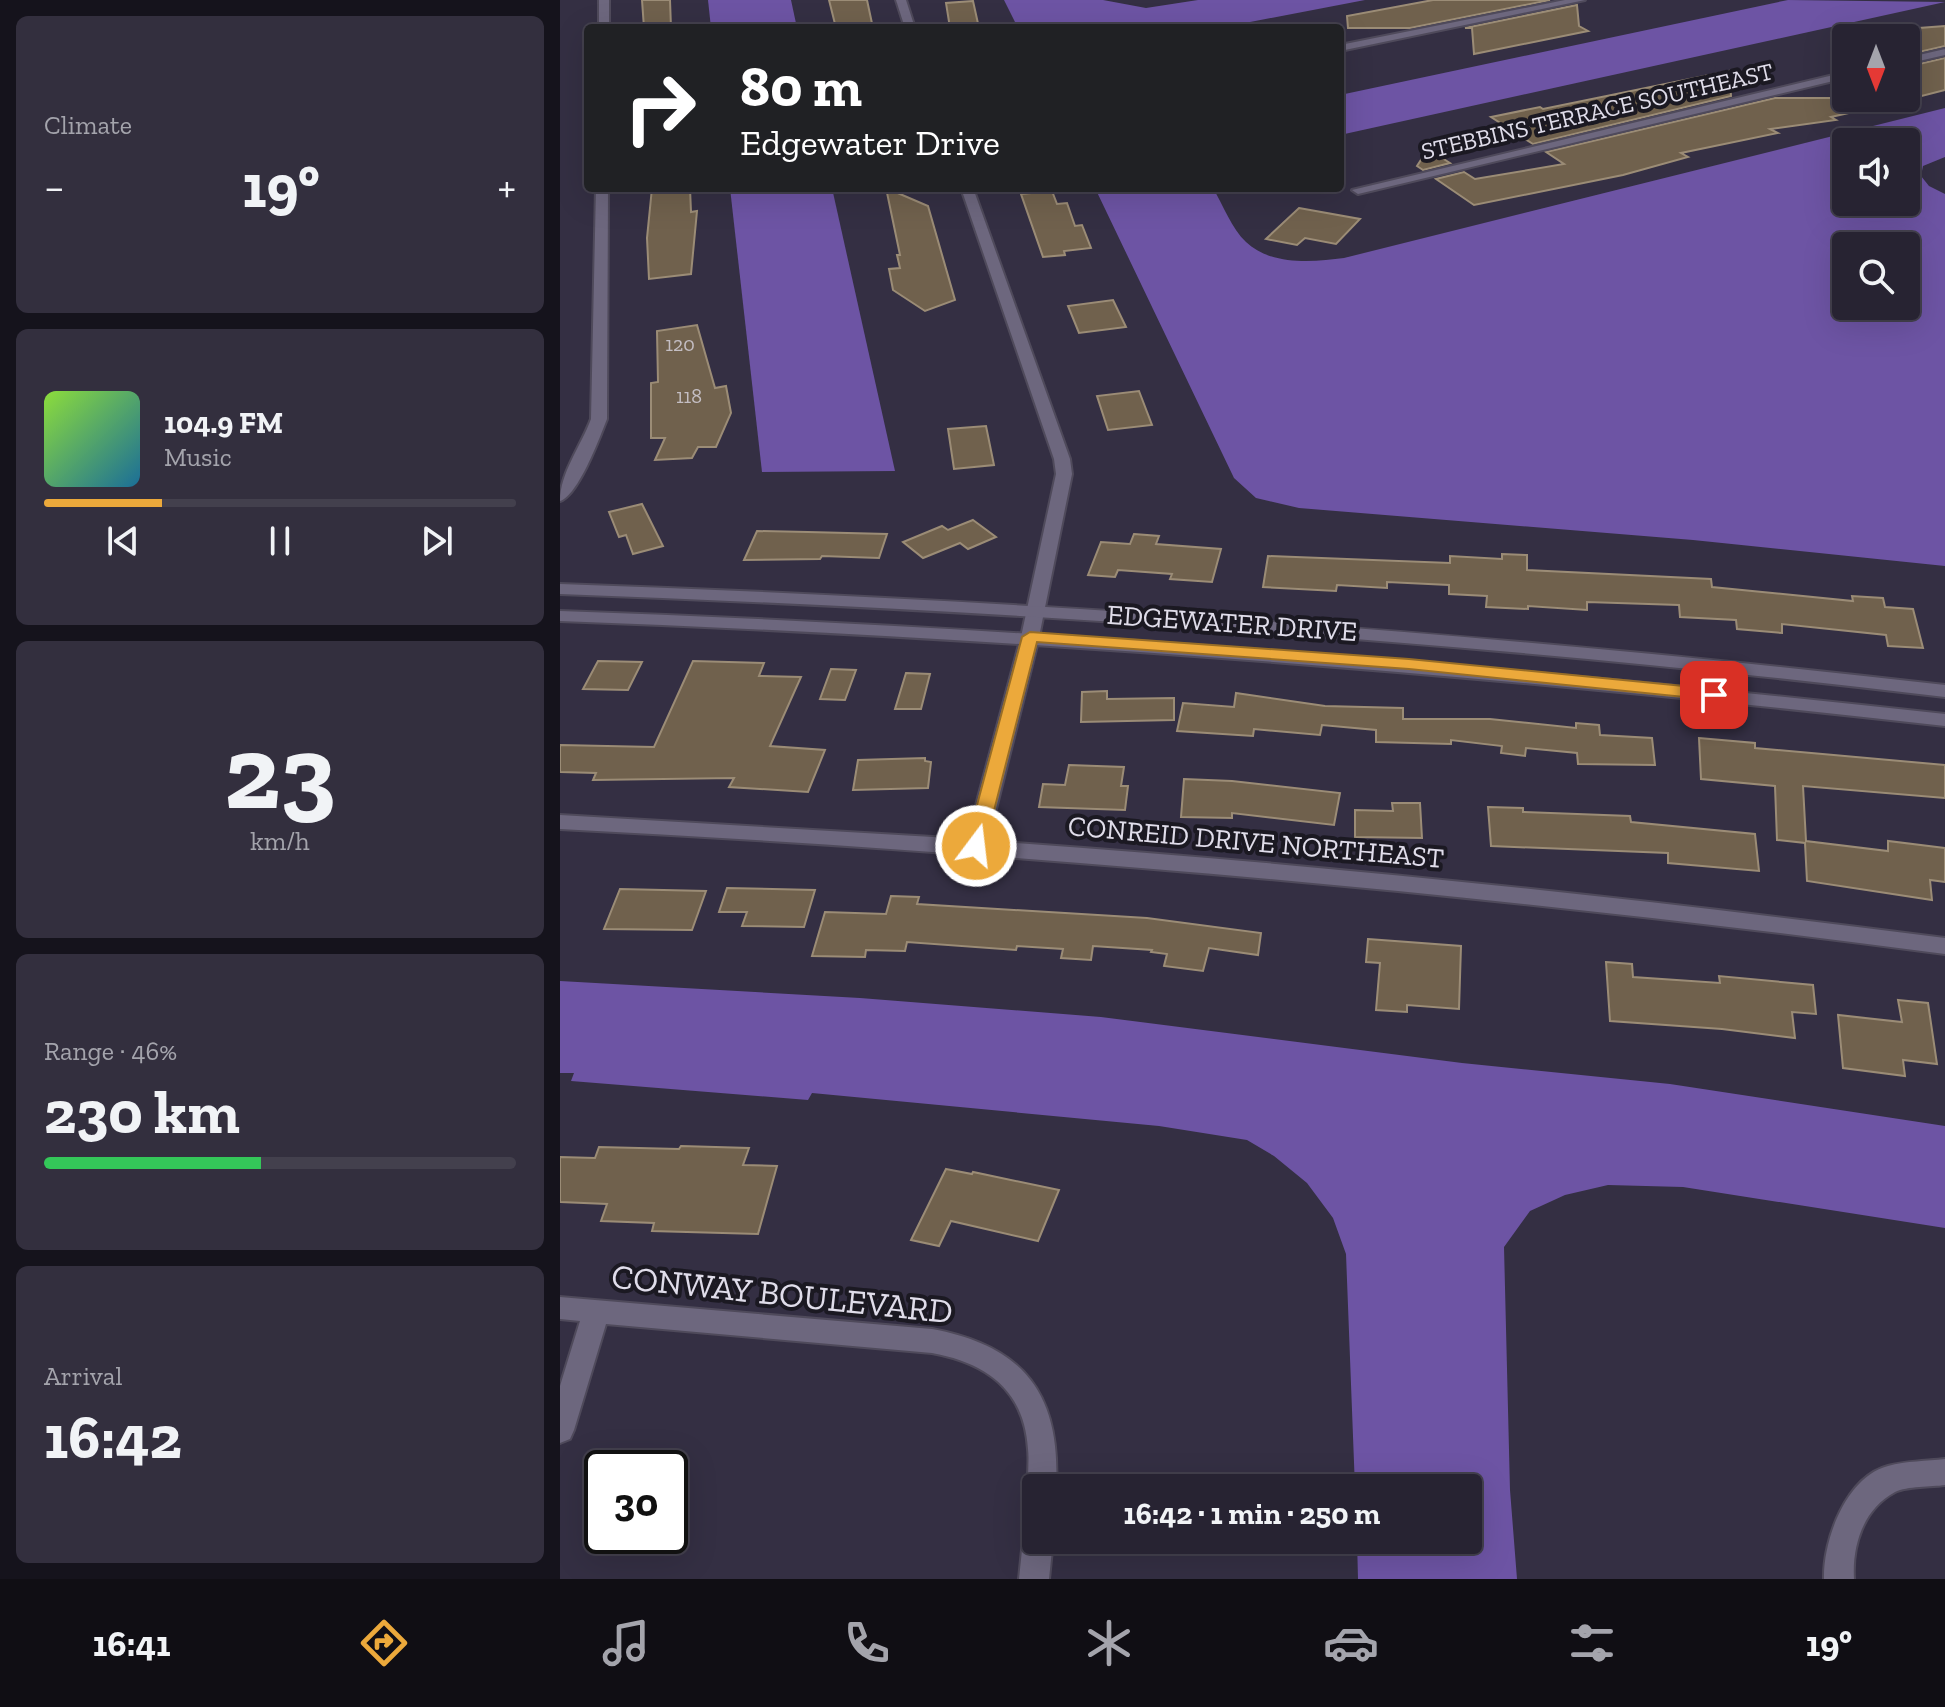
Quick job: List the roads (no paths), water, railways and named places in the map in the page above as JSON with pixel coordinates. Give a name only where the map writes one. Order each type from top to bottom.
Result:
[{"type":"street","points":[[604,0],[604,24]]},
{"type":"street","points":[[901,0],[909,24]]},
{"type":"street","points":[[1344,47],[1580,0]]},
{"type":"street","points":[[1920,58],[1945,52]]},
{"type":"street","name":"STEBBINS TERRACE SOUTHEAST","points":[[1358,190],[1832,78]]},
{"type":"street","points":[[560,496],[587,450],[599,419],[602,192]]},
{"type":"street","points":[[968,192],[1062,459],[1063,489],[1030,637],[976,846]]},
{"type":"street","name":"EDGEWATER DRIVE","points":[[560,589],[794,597],[1295,628],[1945,691]]},
{"type":"street","name":"EDGEWATER DRIVE","points":[[560,616],[1030,637],[1489,671],[1945,720]]},
{"type":"street","points":[[1800,703],[1801,675]]},
{"type":"street","name":"CONREID DRIVE NORTHEAST","points":[[560,822],[976,846],[1507,893],[1945,946]]},
{"type":"street","name":"CONWAY BOULEVARD","points":[[560,1308],[932,1341],[978,1352],[1016,1378],[1039,1418],[1044,1474]]},
{"type":"street","points":[[560,1430],[597,1310]]},
{"type":"street","points":[[1839,1579],[1838,1555],[1855,1509],[1889,1479],[1945,1472]]},
{"type":"street","points":[[1034,1579],[1037,1554]]}]
